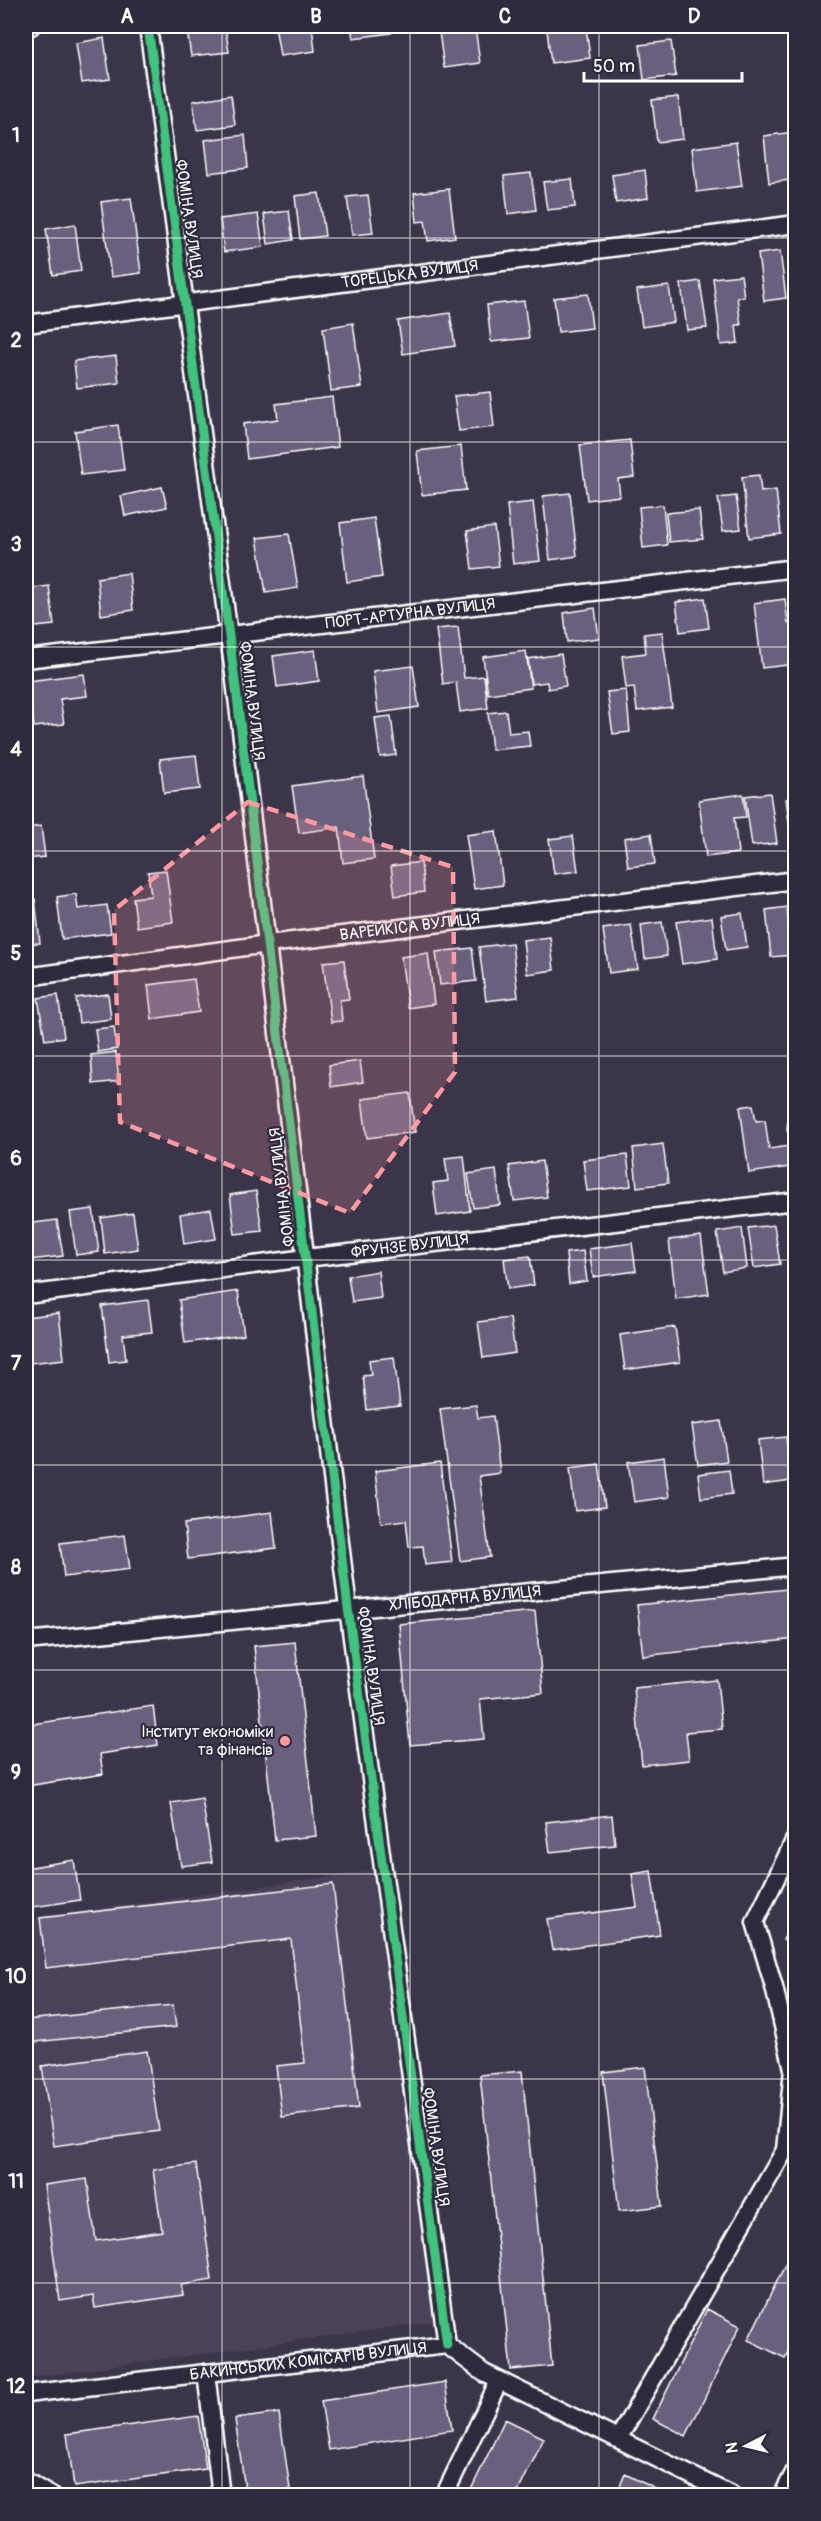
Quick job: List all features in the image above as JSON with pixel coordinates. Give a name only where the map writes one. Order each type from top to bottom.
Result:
[{"type":"street","points":[[26,26],[31,26]]},
{"type":"street","name":"ФОМІНА ВУЛИЦЯ","points":[[148,26],[268,944],[348,1608],[447,2345]]},
{"type":"street","name":"ТОРЕЦЬКА ВУЛИЦЯ","points":[[26,324],[795,224]]},
{"type":"street","name":"ПОРТ-АРТУРНА ВУЛИЦЯ","points":[[26,659],[228,633],[795,568]]},
{"type":"street","name":"ВАРЕЙКІСА ВУЛИЦЯ","points":[[26,976],[795,880]]},
{"type":"street","name":"ФРУНЗЕ ВУЛИЦЯ","points":[[26,1295],[306,1258],[795,1201]]},
{"type":"street","name":"ХЛІБОДАРНА ВУЛИЦЯ","points":[[26,1641],[795,1566]]},
{"type":"street","points":[[618,2439],[785,2150],[793,2069],[774,1987],[754,1922],[795,1837]]},
{"type":"street","name":"БАКИНСЬКИХ КОМІСАРІВ ВУЛИЦЯ","points":[[26,2394],[447,2345],[484,2373],[499,2381],[733,2496]]},
{"type":"street","points":[[206,2373],[221,2496]]},
{"type":"street","points":[[444,2496],[499,2381]]},
{"type":"street","points":[[782,2496],[795,2469]]},
{"type":"street","points":[[26,2481],[51,2496]]},
{"type":"highlighted area","points":[[248,802],[453,867],[455,1072],[350,1213],[120,1122],[114,910]]},
{"type":"shaded area","points":[[378,1870],[439,2321],[26,2378],[26,1919]]},
{"type":"building","points":[[225,26],[229,52],[191,56],[187,30]]},
{"type":"building","points":[[275,26],[312,26],[315,51],[280,56]]},
{"type":"building","points":[[351,26],[390,26],[391,33],[353,38]]},
{"type":"building","points":[[586,26],[590,58],[551,63],[547,30]]},
{"type":"building","points":[[475,27],[480,63],[444,68],[439,32]]},
{"type":"building","points":[[104,38],[110,79],[82,83],[76,43]]},
{"type":"building","points":[[671,41],[676,76],[644,80],[640,45]]},
{"type":"building","points":[[231,95],[235,125],[197,130],[193,101]]},
{"type":"building","points":[[678,97],[683,139],[657,142],[652,100]]},
{"type":"building","points":[[794,132],[796,179],[769,183],[764,136]]},
{"type":"building","points":[[245,135],[248,168],[209,173],[205,140]]},
{"type":"building","points":[[736,142],[742,186],[697,192],[692,148]]},
{"type":"building","points":[[645,170],[648,198],[616,203],[612,175]]},
{"type":"building","points":[[531,173],[536,210],[508,214],[504,176]]},
{"type":"building","points":[[572,179],[575,207],[547,210],[543,182]]},
{"type":"building","points":[[449,189],[455,237],[428,241],[425,221],[417,222],[414,193]]},
{"type":"building","points":[[319,193],[325,236],[300,239],[295,196]]},
{"type":"building","points":[[368,195],[373,233],[352,235],[347,197]]},
{"type":"building","points":[[131,198],[141,273],[111,277],[101,202]]},
{"type":"building","points":[[289,211],[293,240],[268,244],[264,214]]},
{"type":"building","points":[[258,214],[263,247],[224,252],[220,219]]},
{"type":"building","points":[[75,224],[81,271],[53,275],[46,229]]},
{"type":"building","points":[[780,251],[786,298],[764,301],[758,254]]},
{"type":"building","points":[[741,275],[744,297],[737,297],[741,325],[736,325],[738,343],[721,345],[713,278]]},
{"type":"building","points":[[700,281],[707,328],[687,330],[681,284]]},
{"type":"building","points":[[669,286],[674,322],[642,327],[637,290]]},
{"type":"building","points":[[588,294],[592,328],[558,332],[554,298]]},
{"type":"building","points":[[524,301],[529,338],[491,342],[487,305]]},
{"type":"building","points":[[450,313],[455,346],[403,354],[398,321]]},
{"type":"building","points":[[353,323],[362,387],[331,391],[323,328]]},
{"type":"building","points":[[116,356],[119,383],[77,388],[74,361]]},
{"type":"building","points":[[490,392],[494,427],[459,431],[454,396]]},
{"type":"building","points":[[332,397],[338,447],[247,459],[243,424],[278,419],[276,404]]},
{"type":"building","points":[[118,425],[124,470],[81,475],[75,431]]},
{"type":"building","points":[[630,440],[634,477],[618,479],[620,496],[587,500],[580,445]]},
{"type":"building","points":[[461,446],[466,490],[422,495],[417,451]]},
{"type":"building","points":[[759,475],[761,492],[776,490],[781,534],[749,538],[742,477]]},
{"type":"building","points":[[162,487],[167,507],[125,516],[121,496]]},
{"type":"building","points":[[796,490],[796,521],[793,521],[789,491]]},
{"type":"building","points":[[570,493],[577,556],[550,560],[543,496]]},
{"type":"building","points":[[736,496],[741,529],[723,531],[718,498]]},
{"type":"building","points":[[533,502],[540,561],[513,564],[507,505]]},
{"type":"building","points":[[663,505],[667,545],[643,548],[639,507]]},
{"type":"building","points":[[699,510],[703,539],[669,542],[666,513]]},
{"type":"building","points":[[374,518],[382,577],[347,582],[340,523]]},
{"type":"building","points":[[494,527],[499,566],[472,569],[467,531]]},
{"type":"building","points":[[289,534],[298,588],[266,593],[257,538]]},
{"type":"building","points":[[129,573],[133,610],[101,615],[97,578]]},
{"type":"building","points":[[49,586],[54,625],[26,628],[26,589]]},
{"type":"building","points":[[705,598],[709,628],[680,632],[676,602]]},
{"type":"building","points":[[785,599],[788,623],[796,622],[796,664],[762,668],[754,603]]},
{"type":"building","points":[[595,608],[599,638],[567,642],[564,613]]},
{"type":"building","points":[[458,627],[464,678],[484,676],[488,708],[460,712],[456,682],[443,684],[436,629]]},
{"type":"building","points":[[662,632],[672,707],[637,711],[634,687],[626,688],[622,656],[646,653],[644,634]]},
{"type":"building","points":[[315,650],[319,681],[277,687],[273,656]]},
{"type":"building","points":[[526,651],[531,688],[488,694],[483,657]]},
{"type":"building","points":[[561,654],[566,686],[548,689],[547,682],[531,684],[528,659]]},
{"type":"building","points":[[413,666],[419,707],[378,713],[373,671]]},
{"type":"building","points":[[84,674],[87,696],[60,699],[64,724],[34,727],[28,681]]},
{"type":"building","points":[[626,690],[630,732],[613,734],[607,692]]},
{"type":"building","points":[[506,711],[509,733],[528,731],[530,746],[492,750],[488,713]]},
{"type":"building","points":[[391,716],[396,755],[380,757],[375,718]]},
{"type":"building","points":[[196,755],[200,789],[164,793],[160,759]]},
{"type":"building","points":[[363,776],[374,859],[343,863],[339,827],[299,833],[292,786]]},
{"type":"building","points":[[770,793],[777,843],[752,846],[745,796]]},
{"type":"building","points":[[743,794],[746,817],[734,818],[738,853],[706,857],[699,800]]},
{"type":"building","points":[[796,797],[796,845],[792,846],[786,799]]},
{"type":"building","points":[[41,826],[45,857],[26,859],[26,828]]},
{"type":"building","points":[[496,831],[503,885],[474,889],[466,835]]},
{"type":"building","points":[[651,834],[655,864],[628,867],[624,838]]},
{"type":"building","points":[[573,836],[578,871],[554,874],[549,839]]},
{"type":"building","points":[[421,862],[424,892],[395,896],[391,866]]},
{"type":"building","points":[[166,870],[173,922],[137,927],[133,898],[151,896],[148,872]]},
{"type":"building","points":[[76,894],[78,909],[107,905],[111,933],[62,939],[57,897]]},
{"type":"building","points":[[35,899],[40,943],[26,944],[26,900]]},
{"type":"building","points":[[787,907],[792,955],[771,957],[766,910]]},
{"type":"building","points":[[742,913],[747,947],[726,950],[721,916]]},
{"type":"building","points":[[712,917],[717,959],[682,964],[676,922]]},
{"type":"building","points":[[662,922],[667,956],[645,959],[641,925]]},
{"type":"building","points":[[631,925],[638,969],[609,973],[603,929]]},
{"type":"building","points":[[550,937],[554,970],[527,974],[523,940]]},
{"type":"building","points":[[512,943],[518,997],[486,1001],[479,947]]},
{"type":"building","points":[[472,948],[476,981],[440,985],[436,952]]},
{"type":"building","points":[[428,953],[434,1004],[408,1008],[401,957]]},
{"type":"building","points":[[344,960],[349,999],[340,1000],[342,1021],[331,1022],[323,962]]},
{"type":"building","points":[[194,979],[199,1012],[152,1019],[148,985]]},
{"type":"building","points":[[108,994],[111,1019],[79,1023],[76,998]]},
{"type":"building","points":[[58,995],[64,1037],[45,1040],[38,998]]},
{"type":"building","points":[[114,1027],[117,1049],[98,1052],[95,1029]]},
{"type":"building","points":[[116,1052],[119,1081],[93,1084],[91,1055]]},
{"type":"building","points":[[360,1061],[363,1082],[331,1087],[329,1065]]},
{"type":"building","points":[[410,1093],[415,1132],[367,1138],[362,1099]]},
{"type":"building","points":[[789,1103],[796,1103],[796,1131],[787,1131]]},
{"type":"building","points":[[753,1105],[756,1121],[765,1120],[769,1149],[796,1145],[796,1166],[749,1173],[740,1107]]},
{"type":"building","points":[[663,1144],[668,1183],[637,1187],[633,1148]]},
{"type":"building","points":[[627,1155],[631,1186],[587,1191],[583,1160]]},
{"type":"building","points":[[464,1156],[470,1211],[437,1216],[433,1183],[448,1181],[445,1158]]},
{"type":"building","points":[[542,1161],[547,1197],[514,1201],[509,1166]]},
{"type":"building","points":[[496,1170],[500,1205],[473,1208],[468,1174]]},
{"type":"building","points":[[256,1191],[262,1231],[235,1234],[230,1195]]},
{"type":"building","points":[[93,1209],[99,1252],[76,1255],[70,1212]]},
{"type":"building","points":[[211,1209],[216,1239],[184,1244],[180,1214]]},
{"type":"building","points":[[133,1213],[138,1249],[105,1254],[101,1218]]},
{"type":"building","points":[[57,1220],[63,1256],[30,1260],[26,1224]]},
{"type":"building","points":[[774,1225],[780,1264],[754,1268],[748,1228]]},
{"type":"building","points":[[742,1228],[747,1268],[723,1272],[717,1232]]},
{"type":"building","points":[[701,1236],[709,1294],[676,1299],[669,1240]]},
{"type":"building","points":[[632,1243],[636,1271],[593,1277],[589,1249]]},
{"type":"building","points":[[583,1251],[587,1281],[569,1284],[566,1253]]},
{"type":"building","points":[[530,1256],[534,1285],[508,1289],[504,1259]]},
{"type":"building","points":[[378,1271],[381,1298],[352,1302],[348,1276]]},
{"type":"building","points":[[238,1291],[244,1335],[185,1343],[179,1300]]},
{"type":"building","points":[[148,1300],[152,1332],[123,1335],[126,1360],[109,1362],[102,1306]]},
{"type":"building","points":[[59,1313],[64,1359],[30,1363],[26,1317]]},
{"type":"building","points":[[510,1318],[515,1353],[483,1358],[478,1322]]},
{"type":"building","points":[[675,1327],[680,1362],[625,1370],[620,1335]]},
{"type":"building","points":[[394,1357],[400,1406],[367,1410],[363,1376],[371,1375],[369,1360]]},
{"type":"building","points":[[476,1405],[478,1418],[493,1416],[500,1473],[479,1476],[490,1557],[460,1561],[440,1409]]},
{"type":"building","points":[[721,1421],[727,1461],[698,1465],[692,1425]]},
{"type":"building","points":[[786,1437],[791,1481],[763,1485],[758,1440]]},
{"type":"building","points":[[664,1457],[669,1497],[634,1502],[628,1462]]},
{"type":"building","points":[[440,1463],[452,1562],[425,1565],[423,1546],[409,1547],[406,1520],[381,1523],[375,1471]]},
{"type":"building","points":[[599,1464],[605,1507],[575,1511],[570,1468]]},
{"type":"building","points":[[729,1470],[732,1494],[701,1498],[698,1474]]},
{"type":"building","points":[[272,1512],[276,1548],[188,1559],[184,1524]]},
{"type":"building","points":[[125,1535],[130,1569],[64,1577],[60,1543]]},
{"type":"building","points":[[796,1588],[796,1639],[643,1656],[637,1605]]},
{"type":"building","points":[[535,1611],[543,1693],[480,1699],[484,1739],[410,1745],[399,1624]]},
{"type":"building","name":"Інститут економіки та фінансів","points":[[295,1642],[316,1836],[275,1840],[254,1646]]},
{"type":"building","points":[[717,1680],[722,1729],[686,1732],[689,1760],[642,1765],[634,1688]]},
{"type":"building","points":[[153,1706],[158,1745],[100,1754],[103,1774],[26,1786],[26,1725]]},
{"type":"building","points":[[202,1798],[212,1862],[181,1866],[171,1803]]},
{"type":"building","points":[[612,1815],[615,1845],[550,1852],[546,1822]]},
{"type":"building","points":[[74,1860],[80,1900],[26,1908],[26,1868]]},
{"type":"building","points":[[651,1871],[660,1935],[552,1950],[547,1919],[637,1907],[632,1874]]},
{"type":"building","points":[[333,1884],[359,2108],[282,2117],[276,2066],[305,2063],[291,1939],[46,1968],[40,1918]]},
{"type":"building","points":[[796,1914],[796,1947],[783,1940]]},
{"type":"building","points":[[173,2005],[176,2027],[26,2043],[26,2020]]},
{"type":"building","points":[[147,2051],[159,2131],[54,2146],[42,2066]]},
{"type":"building","points":[[645,2067],[662,2206],[619,2211],[603,2072]]},
{"type":"building","points":[[522,2071],[552,2366],[511,2370],[480,2075]]},
{"type":"building","points":[[196,2164],[212,2280],[181,2285],[183,2295],[95,2308],[93,2296],[60,2301],[44,2185],[87,2179],[96,2241],[162,2231],[153,2170]]},
{"type":"building","points":[[796,2243],[796,2336],[785,2358],[748,2340]]},
{"type":"building","points":[[707,2309],[740,2326],[686,2436],[653,2419]]},
{"type":"building","points":[[445,2382],[452,2430],[329,2450],[321,2401]]},
{"type":"building","points":[[279,2413],[291,2496],[246,2496],[235,2419]]},
{"type":"building","points":[[198,2416],[206,2469],[74,2487],[67,2434]]},
{"type":"building","points":[[505,2419],[544,2438],[516,2496],[468,2496]]},
{"type":"building","points":[[625,2474],[660,2491],[658,2496],[616,2496]]},
{"type":"cycle path","points":[[148,26],[235,681],[348,1608],[447,2345]]},
{"type":"place","name":"Інститут економіки та фінансів","points":[[285,1741]]}]
